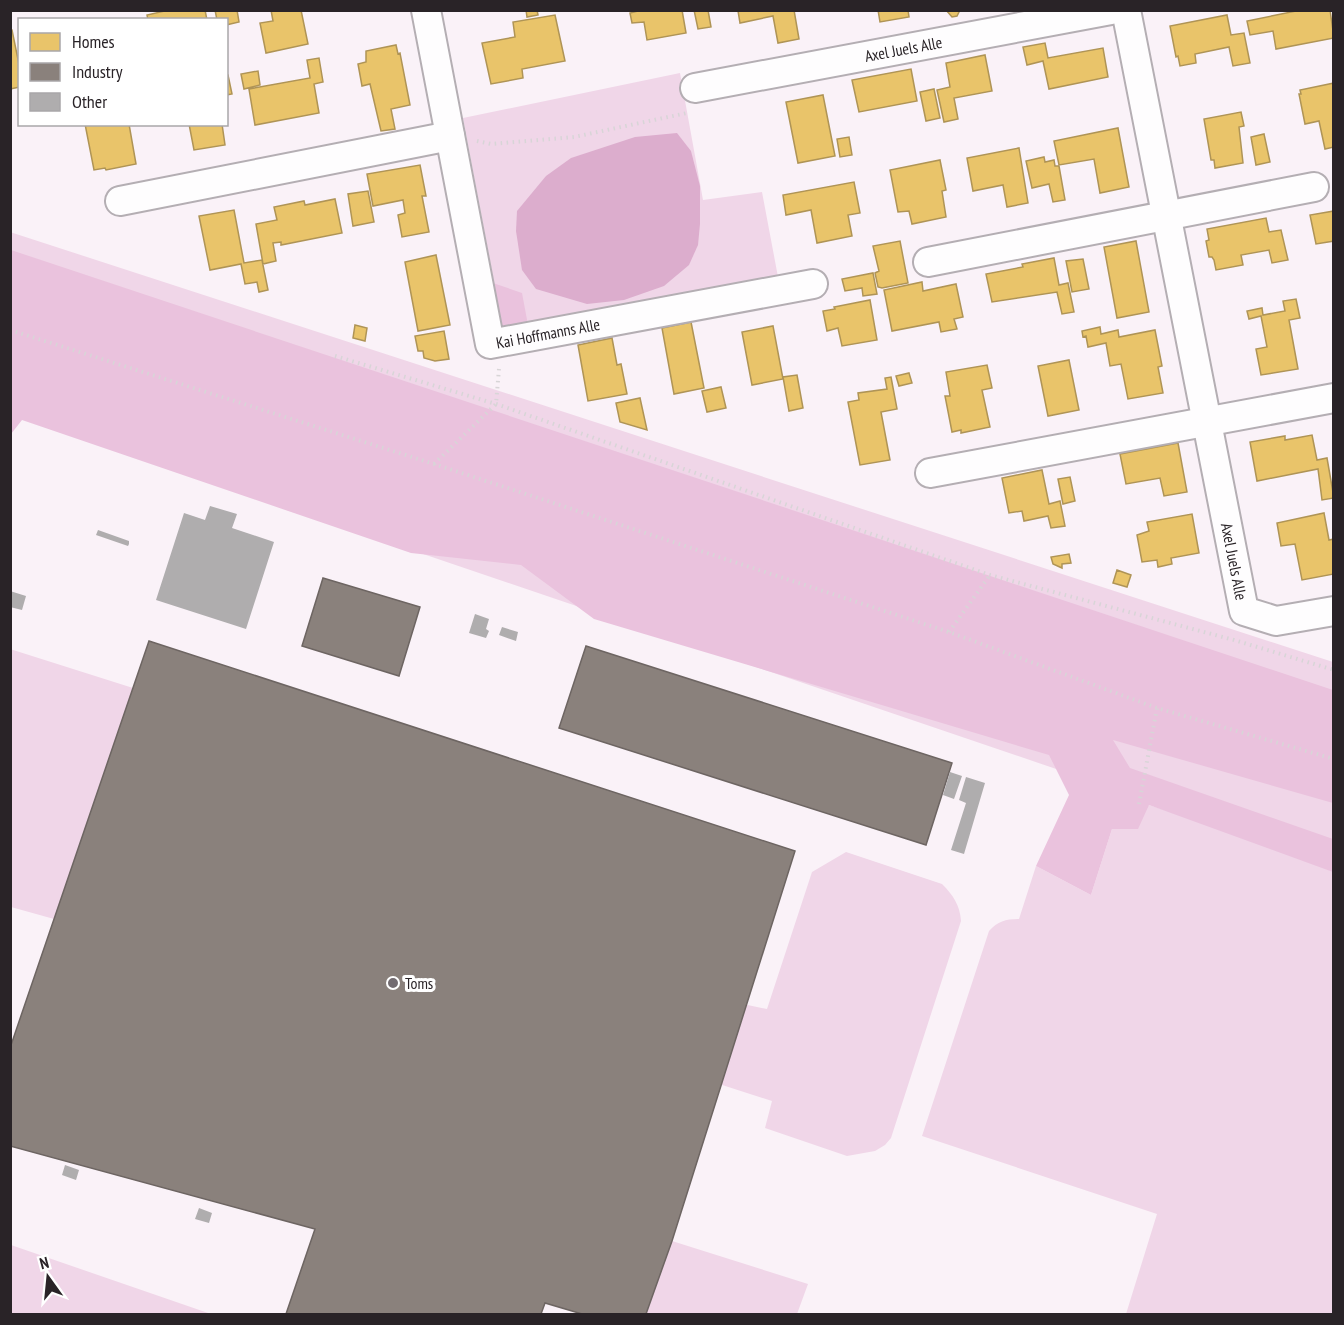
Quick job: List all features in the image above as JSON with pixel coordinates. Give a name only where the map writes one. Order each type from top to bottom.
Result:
[{"type":"street","name":"Kai Hoffmanns Alle","points":[[426,10],[490,344],[813,284]]},
{"type":"street","name":"Axel Juels Alle","points":[[696,88],[1111,10]]},
{"type":"street","name":"Axel Juels Alle","points":[[1126,10],[1205,422],[1244,611],[1276,621],[1334,610]]},
{"type":"street","points":[[120,201],[450,136]]},
{"type":"street","points":[[928,262],[1314,187]]},
{"type":"street","points":[[930,473],[1334,398]]},
{"type":"path","points":[[450,136],[491,144],[574,137],[687,113],[696,88]]},
{"type":"path","points":[[10,330],[434,464],[948,632],[1157,708],[1334,759]]},
{"type":"path","points":[[334,356],[496,404],[990,575],[1234,640],[1334,670]]},
{"type":"path","points":[[434,464],[496,404],[499,369]]},
{"type":"path","points":[[948,632],[990,575]]},
{"type":"path","points":[[1139,804],[1157,708]]},
{"type":"shaded area","points":[[680,73],[703,200],[762,192],[778,277],[503,330],[463,118]]},
{"type":"shaded area","points":[[677,133],[691,151],[700,186],[698,245],[689,265],[664,286],[624,300],[587,304],[536,289],[522,270],[516,231],[517,211],[546,176],[571,158],[635,137]]},
{"type":"shaded area","points":[[10,232],[1333,662],[1333,863],[11,414]]},
{"type":"shaded area","points":[[11,250],[1333,690],[1333,803],[1113,740],[1130,768],[1333,839],[1333,872],[1149,805],[1138,829],[1112,829],[1091,895],[1036,866],[1069,795],[1049,755],[594,619],[521,565],[411,553],[22,420],[11,434]]},
{"type":"shaded area","points":[[493,283],[522,293],[528,325],[503,330]]},
{"type":"shaded area","points":[[10,649],[133,688],[54,919],[11,907]]},
{"type":"shaded area","points":[[1149,805],[1333,865],[1333,1314],[1126,1314],[1157,1214],[922,1136],[989,931],[1002,921],[1019,919],[1036,866],[1091,895],[1112,829]]},
{"type":"shaded area","points":[[846,852],[942,884],[955,901],[961,921],[891,1138],[875,1151],[847,1156],[765,1128],[772,1101],[716,1083],[743,1004],[767,1009],[812,872]]},
{"type":"shaded area","points":[[672,1241],[808,1284],[797,1314],[646,1314]]},
{"type":"shaded area","points":[[11,1245],[211,1314],[11,1314]]},
{"type":"building: Homes","points":[[169,10],[205,10],[207,18],[148,18],[147,15]]},
{"type":"building: Homes","points":[[215,10],[237,10],[239,22],[228,25],[228,18],[217,18]]},
{"type":"building: Homes","points":[[271,10],[301,10],[308,44],[266,53],[260,23],[273,21]]},
{"type":"building: Homes","points":[[526,10],[537,10],[538,15],[527,17]]},
{"type":"building: Homes","points":[[642,10],[682,10],[686,33],[647,40],[644,22],[632,23],[630,13]]},
{"type":"building: Homes","points":[[694,10],[708,10],[711,27],[698,29]]},
{"type":"building: Homes","points":[[736,10],[794,10],[799,39],[778,43],[773,16],[740,23]]},
{"type":"building: Homes","points":[[878,10],[908,10],[909,17],[880,22]]},
{"type":"building: Homes","points":[[946,10],[960,10],[957,16],[952,17]]},
{"type":"building: Homes","points":[[1301,10],[1330,10],[1334,38],[1276,49],[1273,31],[1250,35],[1247,21]]},
{"type":"building: Homes","points":[[555,15],[565,61],[522,69],[523,78],[491,84],[482,43],[515,37],[513,22]]},
{"type":"building: Homes","points":[[1227,15],[1231,35],[1244,33],[1250,63],[1233,66],[1229,47],[1195,54],[1196,63],[1180,66],[1170,26]]},
{"type":"building: Homes","points":[[10,30],[12,30],[18,59],[18,87],[10,89]]},
{"type":"building: Homes","points":[[1045,43],[1048,58],[1103,48],[1108,77],[1049,89],[1043,61],[1027,65],[1023,47]]},
{"type":"building: Homes","points":[[396,45],[398,54],[400,53],[410,105],[391,109],[395,129],[381,131],[370,84],[362,86],[358,64],[366,62],[366,51]]},
{"type":"building: Homes","points":[[985,55],[992,91],[954,98],[958,119],[944,122],[937,90],[950,87],[946,63]]},
{"type":"building: Homes","points":[[319,58],[323,82],[314,84],[319,113],[255,125],[249,89],[310,78],[307,60]]},
{"type":"building: Homes","points":[[911,69],[917,101],[859,112],[852,80]]},
{"type":"building: Homes","points":[[258,71],[260,85],[244,89],[241,74]]},
{"type":"building: Homes","points":[[228,75],[232,94],[228,95]]},
{"type":"building: Homes","points":[[1334,83],[1334,147],[1325,149],[1319,121],[1305,124],[1299,94],[1301,94],[1300,90]]},
{"type":"building: Homes","points":[[934,89],[940,118],[926,121],[920,92]]},
{"type":"building: Homes","points":[[823,95],[835,156],[798,163],[786,102]]},
{"type":"building: Homes","points":[[1241,112],[1244,126],[1239,127],[1243,163],[1215,168],[1214,160],[1211,160],[1204,119]]},
{"type":"building: Homes","points":[[85,126],[129,126],[136,164],[94,170]]},
{"type":"building: Homes","points":[[189,126],[222,126],[225,145],[194,150]]},
{"type":"building: Homes","points":[[1118,128],[1129,187],[1100,193],[1094,159],[1059,165],[1054,141]]},
{"type":"building: Homes","points":[[1264,134],[1270,162],[1256,165],[1251,137]]},
{"type":"building: Homes","points":[[849,137],[852,155],[840,157],[837,139]]},
{"type":"building: Homes","points":[[1019,148],[1028,203],[1007,207],[1003,185],[973,191],[967,158]]},
{"type":"building: Homes","points":[[1044,157],[1045,162],[1054,160],[1055,166],[1059,166],[1065,200],[1053,202],[1049,184],[1032,188],[1026,161]]},
{"type":"building: Homes","points":[[940,160],[946,190],[942,191],[946,217],[912,224],[909,211],[898,212],[890,170]]},
{"type":"building: Homes","points":[[420,165],[426,196],[422,196],[429,232],[402,237],[398,215],[405,213],[403,200],[373,206],[367,174]]},
{"type":"building: Homes","points":[[854,182],[860,213],[848,215],[852,236],[817,243],[811,210],[786,215],[783,195]]},
{"type":"building: Homes","points":[[368,191],[374,222],[353,226],[348,194]]},
{"type":"building: Homes","points":[[335,199],[342,233],[281,245],[281,242],[273,243],[276,261],[263,264],[256,224],[277,220],[274,207],[304,201],[305,205]]},
{"type":"building: Homes","points":[[234,210],[244,263],[262,260],[268,290],[259,292],[257,282],[245,284],[241,264],[210,270],[199,216]]},
{"type":"building: Homes","points":[[1334,211],[1334,241],[1316,244],[1310,215]]},
{"type":"building: Homes","points":[[1266,218],[1269,232],[1281,230],[1288,260],[1272,263],[1269,250],[1241,255],[1243,265],[1216,270],[1214,260],[1209,257],[1206,241],[1209,240],[1207,229]]},
{"type":"building: Homes","points":[[900,241],[908,283],[878,287],[875,273],[879,271],[873,246]]},
{"type":"building: Homes","points":[[1136,241],[1149,312],[1117,318],[1104,247]]},
{"type":"building: Homes","points":[[436,255],[450,325],[418,331],[405,262]]},
{"type":"building: Homes","points":[[1054,258],[1059,285],[1068,283],[1074,312],[1062,314],[1057,292],[992,302],[986,274]]},
{"type":"building: Homes","points":[[1083,259],[1089,289],[1072,292],[1066,261]]},
{"type":"building: Homes","points":[[873,273],[877,294],[863,296],[862,288],[845,291],[842,279]]},
{"type":"building: Homes","points":[[922,282],[923,291],[956,284],[963,317],[954,319],[957,329],[941,332],[939,322],[892,331],[884,290]]},
{"type":"building: Homes","points":[[1296,299],[1300,318],[1289,320],[1298,369],[1261,375],[1256,349],[1267,347],[1261,316],[1249,319],[1247,311],[1262,308],[1263,315],[1285,311],[1283,301]]},
{"type":"building: Homes","points":[[870,300],[877,340],[842,346],[838,328],[827,331],[823,311]]},
{"type":"building: Homes","points":[[691,322],[704,388],[674,394],[662,328]]},
{"type":"building: Homes","points":[[355,325],[367,328],[365,341],[353,338]]},
{"type":"building: Homes","points":[[773,326],[783,379],[752,385],[742,332]]},
{"type":"building: Homes","points":[[1100,327],[1101,334],[1118,330],[1119,337],[1155,330],[1162,366],[1158,367],[1163,393],[1128,399],[1121,364],[1110,366],[1106,343],[1088,347],[1086,336],[1083,337],[1082,331]]},
{"type":"building: Homes","points":[[444,331],[449,359],[435,361],[424,358],[423,351],[418,351],[415,336]]},
{"type":"building: Homes","points":[[612,338],[617,365],[621,364],[627,394],[588,401],[578,345]]},
{"type":"building: Homes","points":[[1069,360],[1079,410],[1048,416],[1038,366]]},
{"type":"building: Homes","points":[[987,365],[992,388],[982,390],[990,427],[961,433],[961,430],[952,432],[945,396],[950,396],[946,372]]},
{"type":"building: Homes","points":[[909,373],[912,383],[899,386],[896,376]]},
{"type":"building: Homes","points":[[797,375],[803,408],[789,411],[783,377]]},
{"type":"building: Homes","points":[[891,377],[897,409],[881,412],[890,460],[860,465],[848,402],[859,400],[858,393],[887,389],[885,378]]},
{"type":"building: Homes","points":[[721,387],[726,408],[707,412],[702,391]]},
{"type":"building: Homes","points":[[640,398],[647,430],[620,422],[616,403]]},
{"type":"building: Homes","points":[[1312,435],[1317,460],[1327,458],[1334,498],[1322,500],[1318,469],[1257,481],[1250,442],[1285,436],[1285,440]]},
{"type":"building: Homes","points":[[1178,443],[1187,492],[1164,496],[1160,478],[1126,484],[1120,454]]},
{"type":"building: Homes","points":[[1042,470],[1049,504],[1060,501],[1065,526],[1051,528],[1048,516],[1024,521],[1022,511],[1009,513],[1002,478]]},
{"type":"building: Homes","points":[[1070,477],[1075,501],[1063,504],[1058,479]]},
{"type":"building: Homes","points":[[1324,513],[1329,540],[1334,539],[1334,574],[1302,580],[1295,544],[1281,546],[1277,523]]},
{"type":"building: Homes","points":[[1192,514],[1199,553],[1171,558],[1172,564],[1158,567],[1157,560],[1142,562],[1137,535],[1149,531],[1147,522]]},
{"type":"building: Homes","points":[[1069,554],[1071,563],[1062,564],[1062,568],[1053,564],[1051,557]]},
{"type":"building: Homes","points":[[1117,570],[1131,575],[1127,587],[1113,583]]},
{"type":"building: Industry","points":[[323,578],[420,607],[399,676],[302,646]]},
{"type":"building: Industry","name":"Toms","points":[[149,641],[795,851],[672,1241],[646,1314],[582,1314],[545,1303],[541,1314],[286,1314],[315,1229],[10,1146],[10,1048]]},
{"type":"building: Industry","points":[[586,646],[952,763],[926,845],[559,728]]},
{"type":"building: Other","points":[[210,506],[237,514],[232,528],[274,542],[246,629],[156,600],[184,513],[205,520]]},
{"type":"building: Other","points":[[98,530],[129,541],[129,544],[128,546],[96,535]]},
{"type":"building: Other","points":[[10,591],[26,596],[22,610],[10,607]]},
{"type":"building: Other","points":[[475,614],[489,619],[486,629],[489,631],[486,638],[469,633]]},
{"type":"building: Other","points":[[502,627],[518,632],[516,641],[499,635]]},
{"type":"building: Other","points":[[950,772],[962,776],[954,799],[943,795]]},
{"type":"building: Other","points":[[966,777],[985,783],[964,854],[951,850],[966,803],[959,800]]},
{"type":"building: Other","points":[[65,1165],[79,1170],[76,1180],[62,1175]]},
{"type":"building: Other","points":[[199,1208],[212,1213],[209,1223],[195,1219]]},
{"type":"place","name":"Toms","points":[[393,983]]}]
